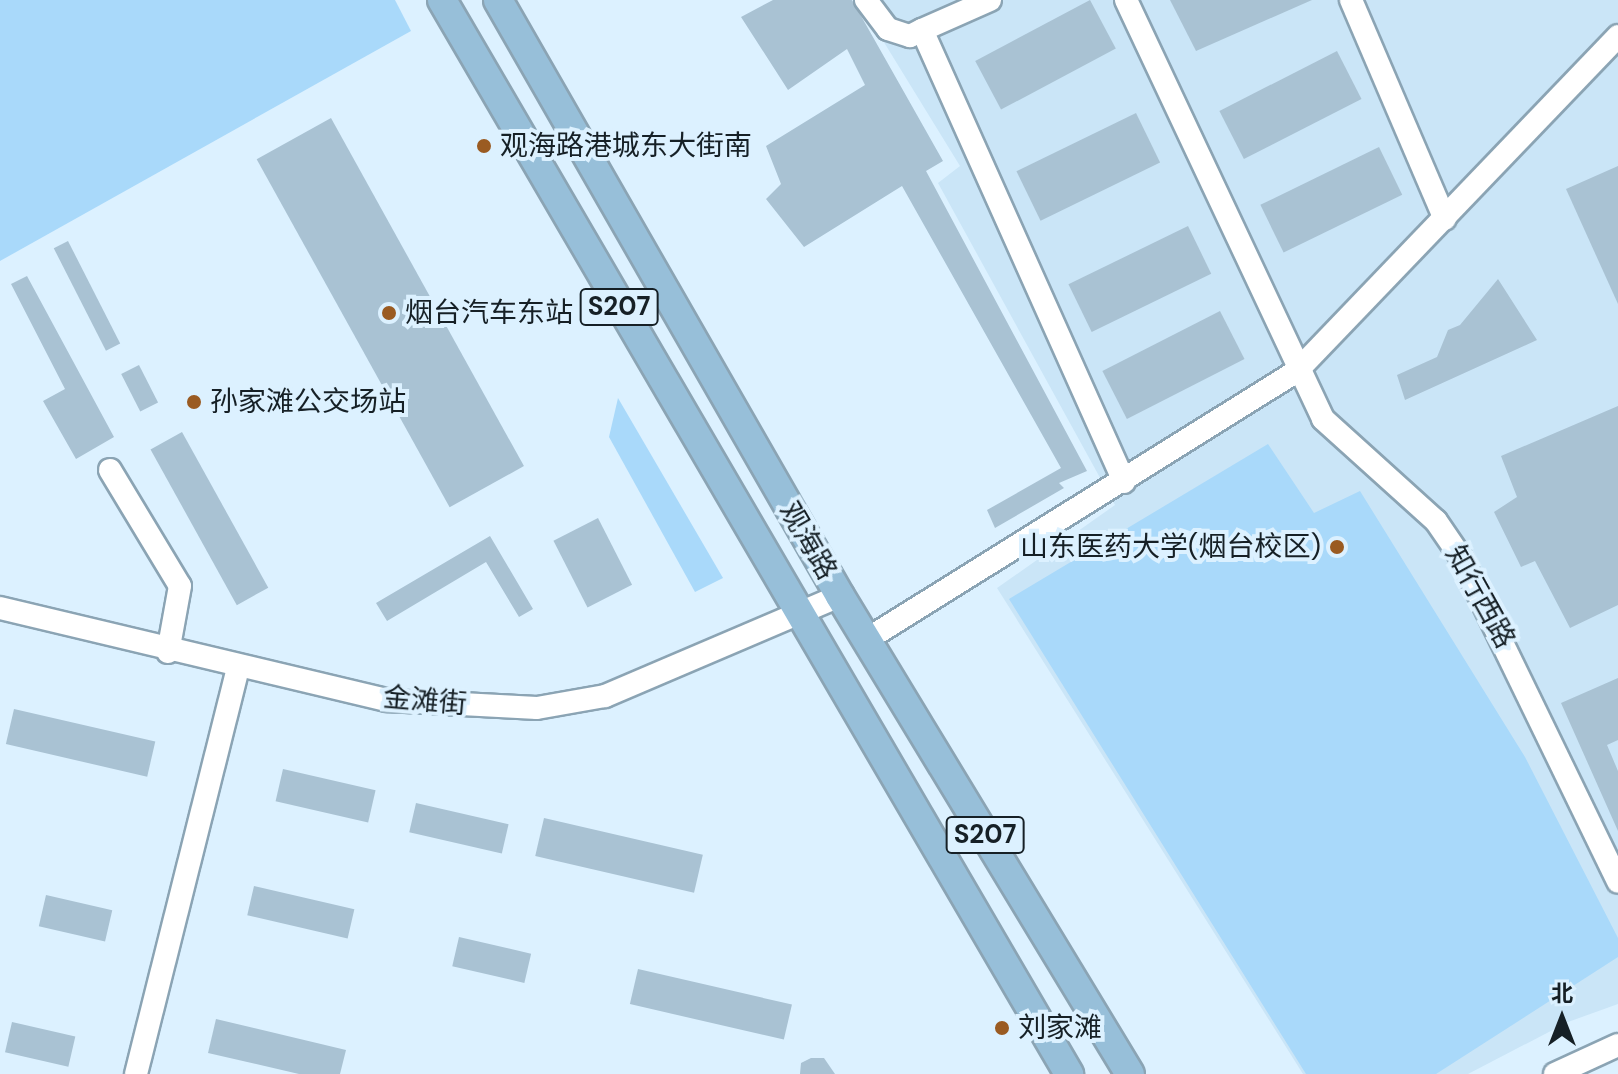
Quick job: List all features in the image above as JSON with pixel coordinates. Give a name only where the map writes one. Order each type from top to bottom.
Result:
[{"type":"main road","name":"观海路","points":[[442,0],[1069,1074]]},
{"type":"main road","name":"观海路","points":[[498,0],[840,596],[1130,1074]]},
{"type":"street","points":[[866,0],[888,29],[910,36],[990,0]]},
{"type":"street","name":"知行西路","points":[[1126,0],[1297,371],[1323,419],[1436,521],[1460,556],[1522,676],[1612,872]]},
{"type":"street","points":[[1351,0],[1445,219]]},
{"type":"street","points":[[922,30],[1124,482]]},
{"type":"street","points":[[866,640],[1124,482],[1297,371],[1618,36]]},
{"type":"street","points":[[110,470],[180,586],[168,652]]},
{"type":"street","name":"金滩街","points":[[0,608],[168,652],[386,700],[537,708],[605,696],[840,596]]},
{"type":"street","points":[[136,1074],[238,668]]},
{"type":"street","points":[[1555,1074],[1618,1045]]},
{"type":"shaded area","points":[[0,0],[395,0],[411,31],[0,261]]},
{"type":"shaded area","name":"山东医药大学(烟台校区)","points":[[858,0],[1618,0],[1618,1004],[1568,1022],[1468,1074],[1303,1074],[997,588],[1115,505],[938,183],[960,166]]},
{"type":"shaded area","points":[[618,398],[723,578],[695,592],[609,437]]},
{"type":"shaded area","points":[[1268,444],[1314,513],[1360,491],[1525,757],[1618,938],[1618,957],[1436,1074],[1306,1074],[1009,599]]},
{"type":"building","points":[[773,0],[852,0],[943,161],[926,171],[1087,471],[1059,483],[1064,488],[995,528],[987,510],[1061,468],[902,186],[804,247],[766,199],[781,184],[766,146],[865,85],[847,49],[788,90],[741,17]]},
{"type":"building","points":[[1090,0],[1116,49],[1001,110],[975,61]]},
{"type":"building","points":[[1170,0],[1312,0],[1196,51]]},
{"type":"building","points":[[1337,51],[1362,99],[1244,159],[1219,111]]},
{"type":"building","points":[[1136,113],[1160,162],[1041,221],[1016,171]]},
{"type":"building","name":"烟台汽车东站","points":[[331,118],[524,466],[450,507],[257,159]]},
{"type":"building","points":[[1379,147],[1402,195],[1284,253],[1260,205]]},
{"type":"building","points":[[1618,166],[1618,304],[1566,189]]},
{"type":"building","points":[[1188,226],[1211,274],[1092,332],[1068,284]]},
{"type":"building","points":[[68,241],[120,343],[106,351],[54,248]]},
{"type":"building","points":[[27,276],[114,437],[76,459],[43,401],[65,389],[11,284]]},
{"type":"building","points":[[1498,279],[1537,340],[1405,400],[1397,375],[1437,357],[1448,330],[1460,325]]},
{"type":"building","points":[[1220,311],[1245,359],[1127,419],[1102,371]]},
{"type":"building","points":[[139,365],[158,402],[140,412],[121,374]]},
{"type":"building","points":[[1618,406],[1618,605],[1570,628],[1535,561],[1521,567],[1494,512],[1517,497],[1501,456]]},
{"type":"building","points":[[182,432],[268,588],[237,605],[151,449]]},
{"type":"building","points":[[598,518],[632,585],[587,608],[553,541]]},
{"type":"building","points":[[490,536],[533,609],[519,617],[486,562],[387,621],[376,603]]},
{"type":"building","points":[[1618,678],[1618,740],[1607,745],[1618,771],[1618,831],[1561,703]]},
{"type":"building","points":[[14,709],[155,742],[147,777],[6,744]]},
{"type":"building","points":[[283,769],[376,790],[368,823],[276,801]]},
{"type":"building","points":[[416,803],[509,824],[502,854],[409,832]]},
{"type":"building","points":[[544,818],[703,855],[694,893],[535,856]]},
{"type":"building","points":[[254,886],[354,909],[348,938],[247,915]]},
{"type":"building","points":[[46,895],[112,910],[105,941],[39,926]]},
{"type":"building","points":[[459,937],[531,954],[524,983],[452,966]]},
{"type":"building","points":[[638,969],[792,1005],[784,1040],[630,1004]]},
{"type":"building","points":[[216,1019],[346,1050],[340,1074],[299,1074],[208,1053]]},
{"type":"building","points":[[12,1022],[75,1037],[68,1067],[5,1052]]},
{"type":"building","points":[[811,1058],[824,1058],[835,1074],[800,1074],[801,1063]]},
{"type":"place","name":"观海路港城东大街南","points":[[484,146]]},
{"type":"place","name":"烟台汽车东站","points":[[389,313]]},
{"type":"place","name":"孙家滩公交场站","points":[[194,402]]},
{"type":"place","name":"山东医药大学(烟台校区)","points":[[1337,547]]},
{"type":"place","name":"刘家滩","points":[[1002,1028]]}]
